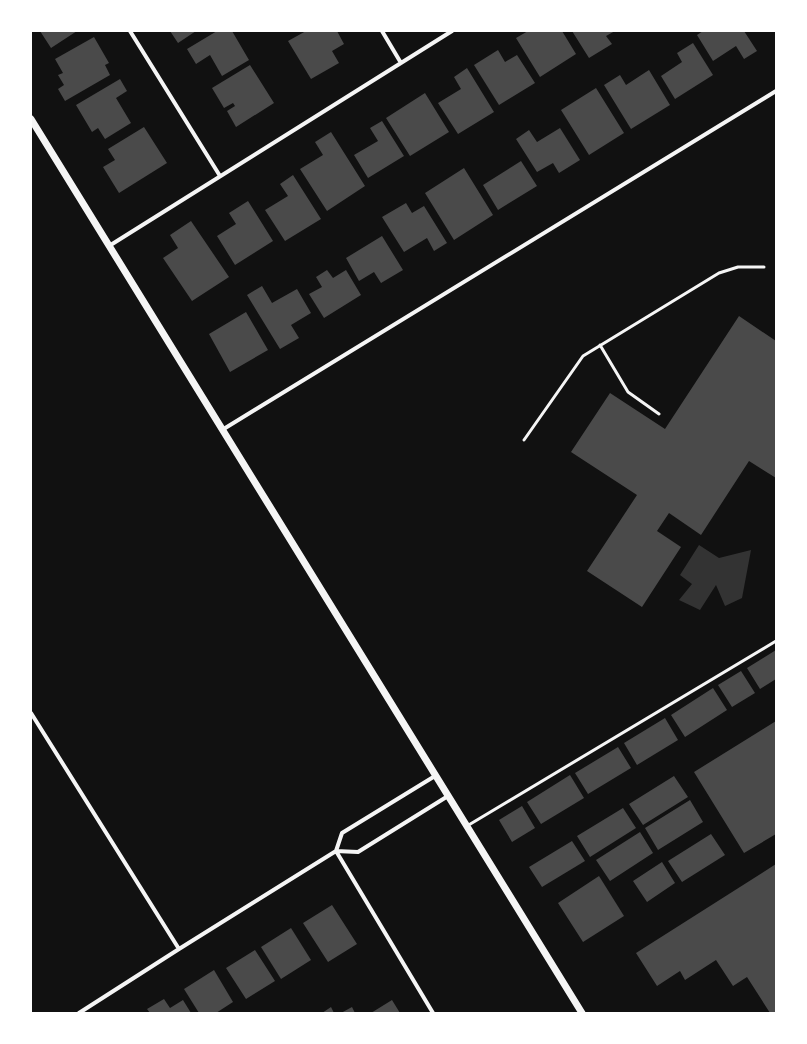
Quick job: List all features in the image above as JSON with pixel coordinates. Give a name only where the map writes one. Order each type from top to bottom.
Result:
[{"type":"street","points":[[130,31],[220,176]]},
{"type":"street","points":[[382,31],[401,63]]},
{"type":"street","points":[[109,246],[452,31]]},
{"type":"street","points":[[222,430],[776,91]]},
{"type":"street","points":[[31,119],[582,1013]]},
{"type":"street","points":[[31,713],[179,949]]},
{"type":"street","points":[[433,1013],[336,852],[342,833],[435,776]]},
{"type":"street","points":[[79,1013],[336,852],[358,852],[448,796]]},
{"type":"lane","points":[[524,440],[583,356],[719,273],[738,267],[764,267]]},
{"type":"lane","points":[[600,345],[628,392],[659,414]]},
{"type":"lane","points":[[467,826],[776,641]]},
{"type":"shaded area","points":[[699,545],[719,558],[751,550],[742,598],[725,606],[716,585],[700,610],[679,600],[692,584],[680,575]]},
{"type":"building","points":[[40,31],[77,31],[51,48]]},
{"type":"building","points":[[170,31],[196,31],[178,43]]},
{"type":"building","points":[[217,31],[232,31],[249,60],[222,76],[210,55],[196,64],[187,49]]},
{"type":"building","points":[[306,31],[337,31],[344,44],[332,51],[339,63],[311,79],[288,41]]},
{"type":"building","points":[[528,31],[562,31],[576,54],[540,77],[516,38]]},
{"type":"building","points":[[572,31],[615,31],[606,36],[612,44],[589,58]]},
{"type":"building","points":[[703,31],[744,31],[757,51],[744,59],[736,46],[713,61],[697,35]]},
{"type":"building","points":[[94,37],[109,63],[105,65],[110,75],[65,101],[58,89],[64,85],[58,75],[63,73],[55,59]]},
{"type":"building","points":[[693,43],[713,75],[675,99],[661,76],[682,62],[677,53]]},
{"type":"building","points":[[498,50],[505,62],[517,55],[535,83],[499,105],[474,65]]},
{"type":"building","points":[[250,65],[274,103],[236,127],[227,111],[235,106],[233,103],[224,108],[212,88]]},
{"type":"building","points":[[467,68],[494,112],[458,134],[438,103],[461,89],[454,77]]},
{"type":"building","points":[[649,70],[670,105],[631,129],[604,85],[620,75],[626,85]]},
{"type":"building","points":[[120,79],[127,91],[116,98],[131,123],[105,139],[98,128],[92,132],[76,105]]},
{"type":"building","points":[[596,88],[624,133],[589,155],[561,110]]},
{"type":"building","points":[[425,93],[449,132],[410,156],[386,118]]},
{"type":"building","points":[[382,121],[404,156],[368,178],[354,155],[378,141],[370,128]]},
{"type":"building","points":[[144,127],[167,163],[119,193],[103,167],[115,160],[108,149]]},
{"type":"building","points":[[560,128],[580,160],[559,173],[553,163],[537,172],[516,139],[529,130],[537,142]]},
{"type":"building","points":[[331,132],[365,186],[327,211],[300,169],[323,155],[315,142]]},
{"type":"building","points":[[521,161],[537,186],[498,210],[483,185]]},
{"type":"building","points":[[464,168],[493,215],[454,240],[425,193]]},
{"type":"building","points":[[293,175],[321,219],[285,241],[265,210],[288,196],[280,184]]},
{"type":"building","points":[[248,201],[273,241],[235,265],[217,236],[236,224],[229,213]]},
{"type":"building","points":[[406,203],[412,213],[424,206],[447,243],[434,251],[427,238],[404,252],[382,217]]},
{"type":"building","points":[[191,221],[229,277],[192,301],[163,258],[178,248],[170,235]]},
{"type":"building","points":[[382,236],[403,270],[381,283],[374,272],[359,281],[346,258]]},
{"type":"building","points":[[327,270],[333,278],[346,270],[361,295],[324,318],[309,294],[322,287],[316,277]]},
{"type":"building","points":[[262,286],[272,303],[297,289],[311,313],[291,325],[299,338],[280,349],[247,295]]},
{"type":"building","points":[[246,312],[268,350],[230,372],[209,334]]},
{"type":"building","points":[[739,316],[776,341],[776,478],[749,461],[701,535],[669,513],[657,531],[681,547],[642,607],[587,571],[637,495],[571,452],[610,393],[665,429]]},
{"type":"building","points":[[776,650],[776,679],[760,689],[747,668]]},
{"type":"building","points":[[741,671],[755,693],[732,707],[718,685]]},
{"type":"building","points":[[713,688],[727,710],[685,737],[671,715]]},
{"type":"building","points":[[665,718],[678,740],[637,765],[624,743]]},
{"type":"building","points":[[776,721],[776,834],[744,853],[694,772]]},
{"type":"building","points":[[618,747],[631,768],[588,794],[575,773]]},
{"type":"building","points":[[570,775],[584,798],[541,824],[527,802]]},
{"type":"building","points":[[674,776],[688,797],[643,825],[629,804]]},
{"type":"building","points":[[690,800],[703,822],[658,850],[645,828]]},
{"type":"building","points":[[522,806],[535,828],[512,842],[499,820]]},
{"type":"building","points":[[623,808],[636,828],[590,857],[577,836]]},
{"type":"building","points":[[640,832],[653,853],[610,881],[596,860]]},
{"type":"building","points":[[711,834],[725,855],[682,882],[668,861]]},
{"type":"building","points":[[572,841],[585,861],[542,887],[529,867]]},
{"type":"building","points":[[662,862],[675,883],[647,902],[633,881]]},
{"type":"building","points":[[776,864],[776,1013],[770,1013],[747,977],[733,986],[716,960],[685,980],[680,971],[657,986],[636,953]]},
{"type":"building","points":[[599,876],[624,916],[583,942],[558,903]]},
{"type":"building","points":[[332,905],[357,944],[328,962],[303,923]]},
{"type":"building","points":[[291,928],[311,960],[281,979],[261,947]]},
{"type":"building","points":[[255,950],[275,981],[246,999],[226,968]]},
{"type":"building","points":[[214,970],[233,1002],[216,1013],[199,1013],[184,989]]},
{"type":"building","points":[[164,999],[170,1008],[183,1000],[191,1013],[150,1013],[147,1009]]},
{"type":"building","points":[[392,1000],[400,1013],[371,1013]]},
{"type":"building","points":[[331,1007],[334,1013],[322,1013]]},
{"type":"building","points":[[352,1007],[355,1013],[341,1013]]}]
